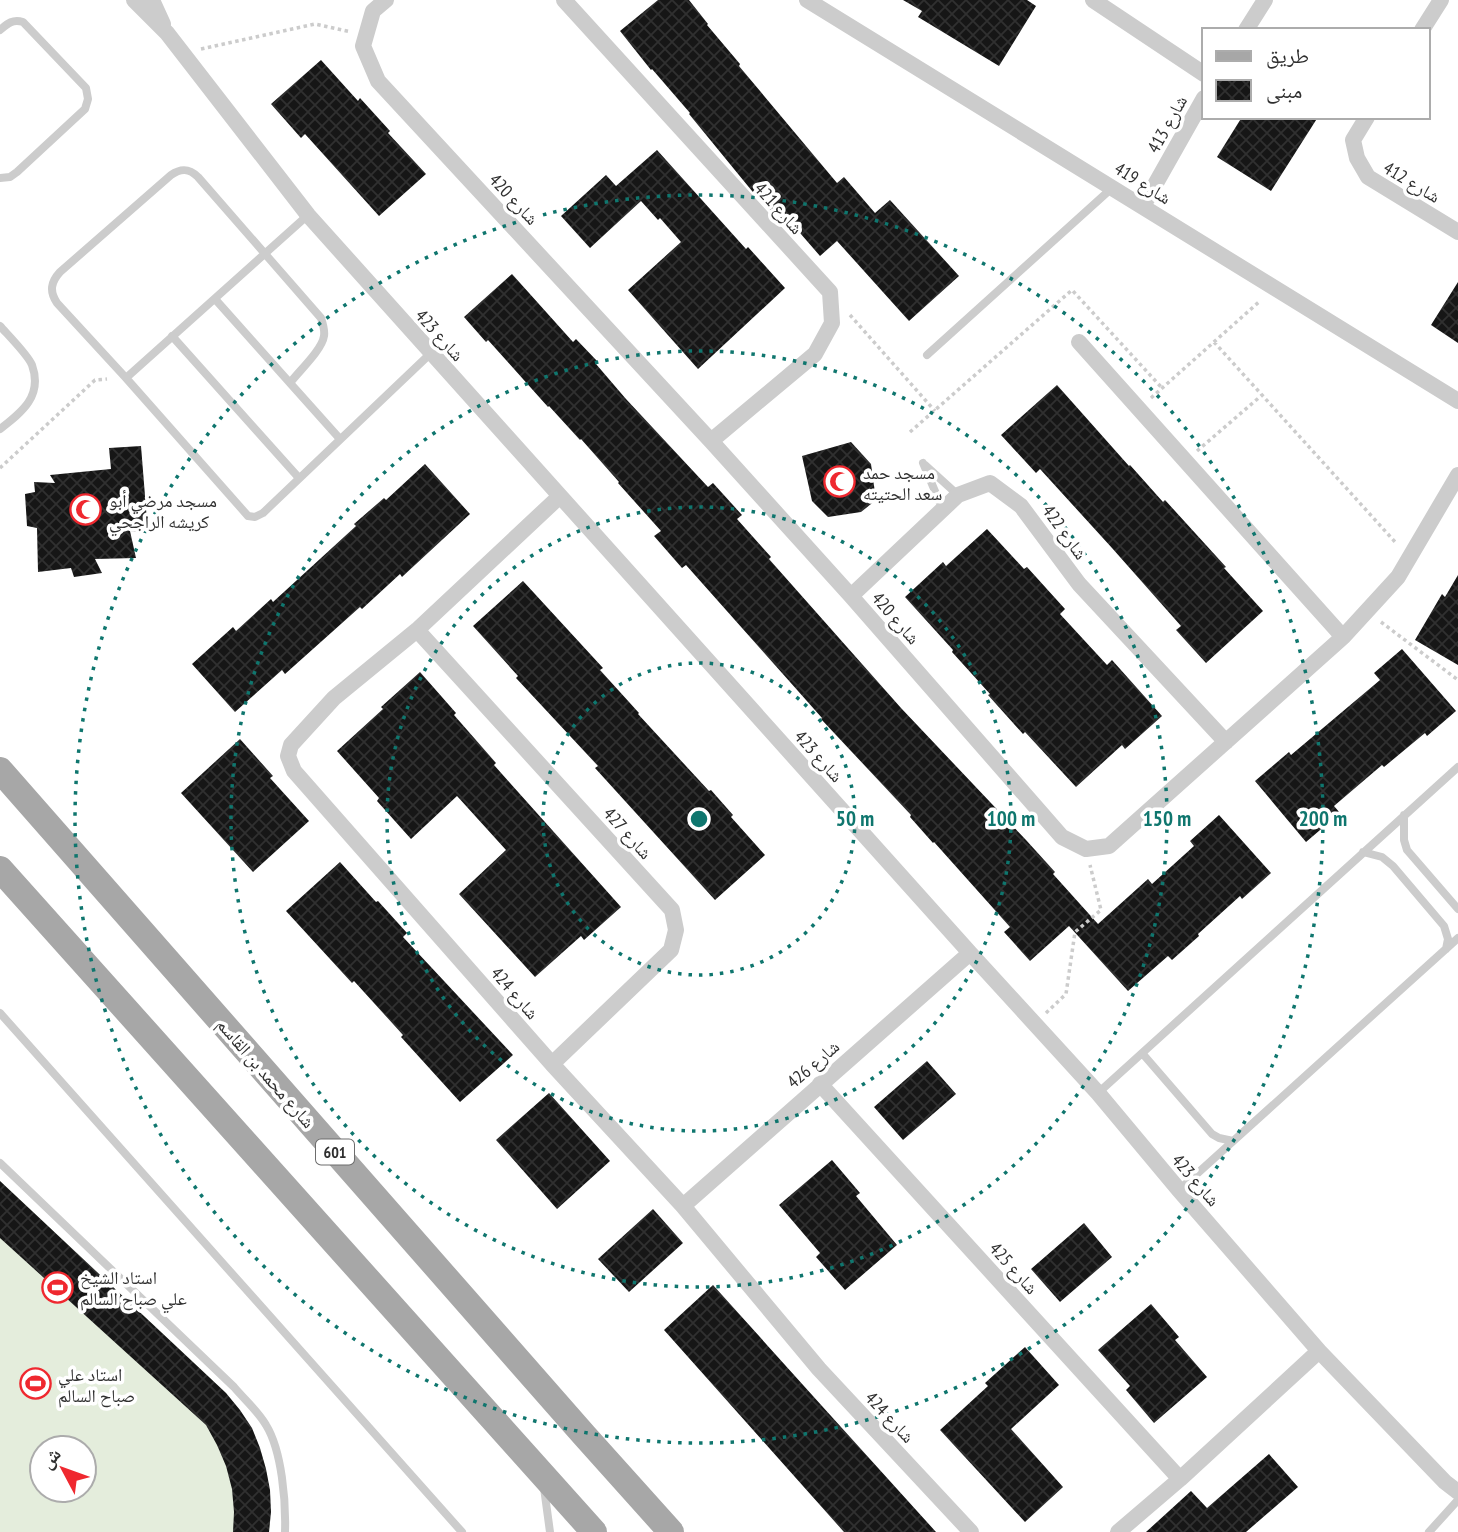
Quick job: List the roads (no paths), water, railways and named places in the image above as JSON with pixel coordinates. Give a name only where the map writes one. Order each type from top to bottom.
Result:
[{"type":"main road","name":"شارع محمد بن القاسم","points":[[0,770],[671,1532]]},
{"type":"main road","points":[[0,869],[594,1532]]},
{"type":"street","name":"شارع 423","points":[[134,0],[167,33],[308,215],[1098,1093],[1319,1350],[1445,1482],[1458,1492]]},
{"type":"street","name":"شارع 423","points":[[152,0],[167,33]]},
{"type":"street","name":"شارع 420","points":[[386,0],[373,11],[363,46],[378,81],[711,441],[1062,836],[1086,849],[1109,846],[1226,742]]},
{"type":"street","name":"شارع 421","points":[[564,0],[830,292],[832,323],[815,354],[711,441]]},
{"type":"street","name":"شارع 419","points":[[807,0],[1458,401]]},
{"type":"street","points":[[1247,28],[1265,0]]},
{"type":"street","points":[[1423,28],[1441,0]]},
{"type":"street","points":[[1101,2],[1202,73]]},
{"type":"street","name":"شارع 413","points":[[1143,206],[1202,102]]},
{"type":"street","name":"شارع 412","points":[[1366,119],[1353,140],[1357,158],[1368,177],[1458,232]]},
{"type":"street","points":[[1079,342],[1343,637]]},
{"type":"street","points":[[1226,742],[1343,637],[1398,577],[1458,475]]},
{"type":"street","name":"شارع 422","points":[[851,596],[958,495],[990,483],[1021,506],[1079,584],[1226,742]]},
{"type":"street","name":"شارع 424","points":[[560,496],[417,630],[334,698],[291,745],[288,756],[294,771],[552,1064],[683,1206],[819,1369],[971,1532]]},
{"type":"street","name":"شارع 427","points":[[417,630],[673,910],[676,930],[670,950],[552,1064]]},
{"type":"street","name":"شارع 426","points":[[683,1206],[970,953]]},
{"type":"street","name":"شارع 425","points":[[820,1084],[1180,1479]]},
{"type":"street","points":[[1118,1532],[1180,1479],[1319,1350]]},
{"type":"lane","points":[[0,30],[10,22],[23,22],[86,88],[88,99],[85,109],[27,163],[10,177],[0,178]]},
{"type":"lane","points":[[290,383],[321,344],[324,336],[321,318],[193,172],[185,169],[171,175],[54,279],[51,287],[57,303],[248,516],[255,517],[263,513],[431,353]]},
{"type":"lane","points":[[927,355],[1113,187]]},
{"type":"lane","points":[[126,378],[308,215]]},
{"type":"lane","points":[[215,299],[340,439]]},
{"type":"lane","points":[[0,326],[31,363],[35,386],[29,403],[0,429]]},
{"type":"lane","points":[[173,336],[299,478]]},
{"type":"lane","points":[[943,510],[923,463],[958,495]]},
{"type":"lane","points":[[1098,1093],[1458,767]]},
{"type":"lane","points":[[1404,815],[1403,829],[1407,850],[1458,909]]},
{"type":"lane","points":[[1363,852],[1382,857],[1393,866],[1444,926],[1448,939],[1446,949]]},
{"type":"lane","points":[[1179,1190],[1458,938]]},
{"type":"lane","points":[[0,1013],[462,1532]]},
{"type":"lane","points":[[1142,1053],[1212,1133],[1219,1138],[1233,1141]]},
{"type":"lane","points":[[0,1163],[234,1387],[266,1424],[275,1444],[284,1497],[285,1532]]},
{"type":"lane","points":[[541,1471],[550,1532]]},
{"type":"lane","points":[[1429,1532],[1458,1500]]},
{"type":"place","name":"مسجد حمد سعد الحتيته","points":[[840,482]]},
{"type":"place","name":"مسجد مرضي أبو كريشه الراجحي","points":[[86,510]]},
{"type":"place","name":"استاد الشيخ علي صباح السالم","points":[[57,1287]]},
{"type":"place","name":"استاد علي صباح السالم","points":[[35,1384]]}]
